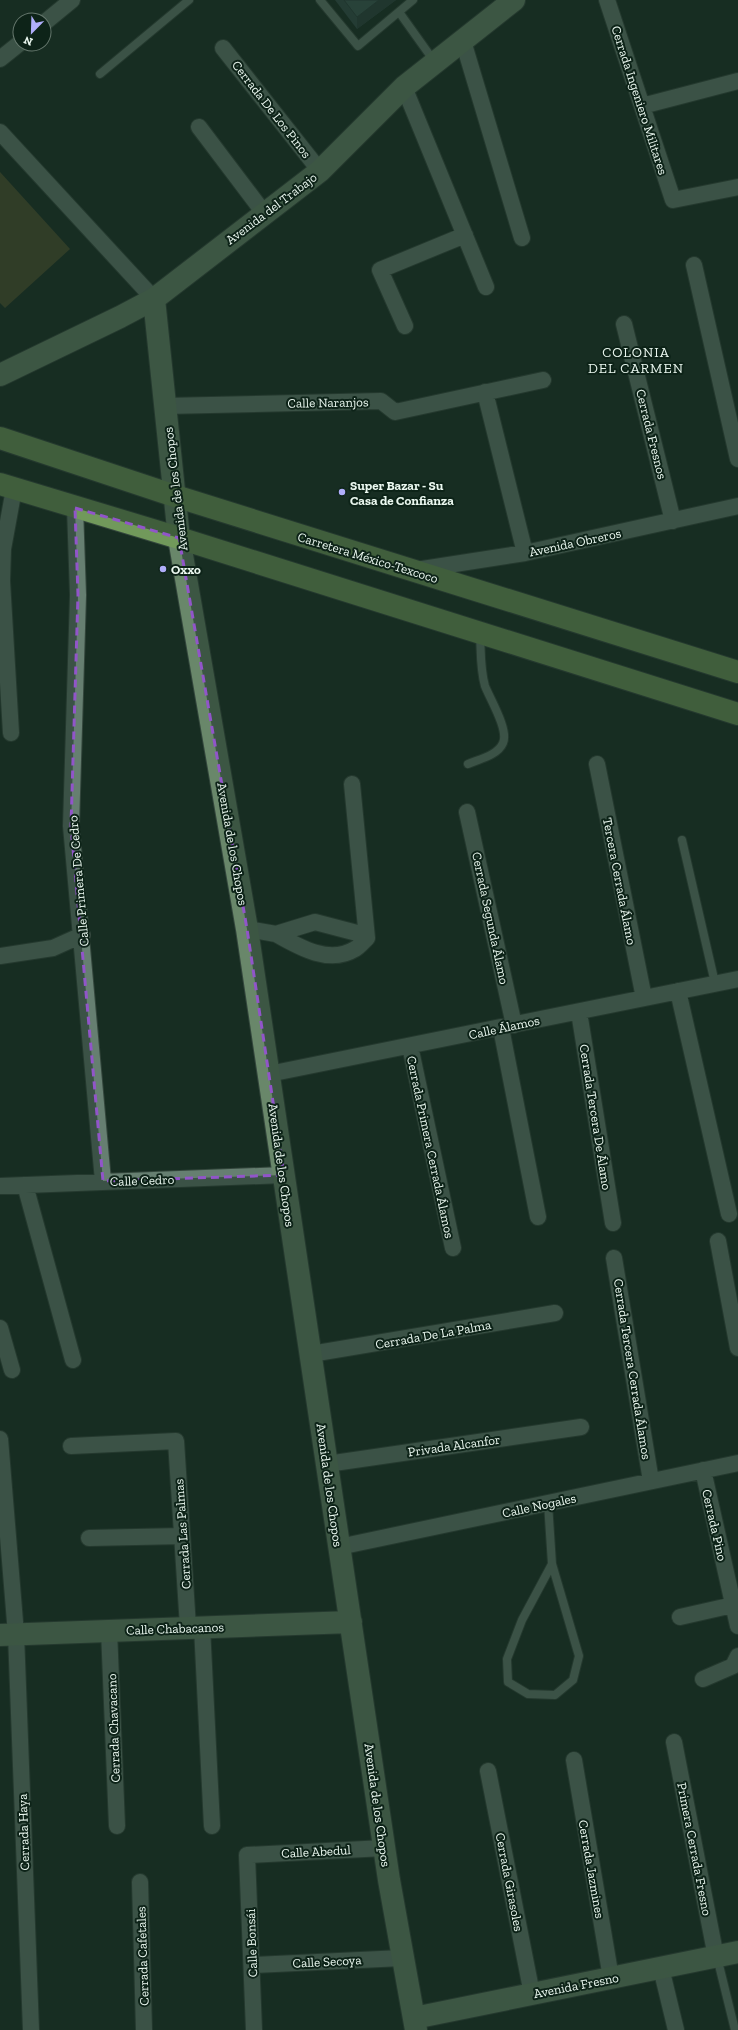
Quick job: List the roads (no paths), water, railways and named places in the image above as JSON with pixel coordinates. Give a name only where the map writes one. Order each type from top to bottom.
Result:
[{"type":"highway","name":"Carretera México-Texcoco","points":[[0,438],[410,571],[738,672]]},
{"type":"highway","points":[[7,486],[75,508],[179,538],[738,714]]},
{"type":"street","points":[[52,16],[72,0]]},
{"type":"street","name":"Avenida del Trabajo","points":[[0,375],[154,299],[320,170],[404,88],[514,0]]},
{"type":"street","name":"Cerrada Ingeniero Militares","points":[[607,0],[673,200],[738,187]]},
{"type":"street","points":[[463,41],[522,238]]},
{"type":"street","name":"Cerrada De Los Pinos","points":[[223,48],[320,170]]},
{"type":"street","points":[[0,59],[12,49]]},
{"type":"street","points":[[642,106],[738,81]]},
{"type":"street","points":[[404,88],[486,287]]},
{"type":"street","points":[[199,127],[264,213]]},
{"type":"street","points":[[0,132],[154,299]]},
{"type":"street","points":[[405,326],[380,270],[465,235]]},
{"type":"street","points":[[694,265],[738,459]]},
{"type":"street","name":"Avenida de los Chopos","points":[[154,299],[179,538],[247,929],[384,1848],[402,1958],[415,2024]]},
{"type":"street","name":"Cerrada Fresnos","points":[[624,324],[673,521]]},
{"type":"street","name":"Calle Naranjos","points":[[165,406],[381,401],[395,412],[542,380]]},
{"type":"street","points":[[485,392],[525,553]]},
{"type":"street","points":[[7,486],[2,582],[11,733]]},
{"type":"street","name":"Avenida Obreros","points":[[410,571],[525,553],[738,506]]},
{"type":"street","name":"Calle Primera De Cedro","points":[[75,508],[78,595],[71,826],[103,1181]]},
{"type":"street","name":"Tercera Cerrada Álamo","points":[[597,764],[644,998]]},
{"type":"street","points":[[352,784],[367,938]]},
{"type":"street","name":"Cerrada Segunda Álamo","points":[[467,812],[507,1026],[538,1217]]},
{"type":"street","points":[[276,934],[315,922],[356,933],[367,938]]},
{"type":"street","points":[[247,929],[276,934],[298,947],[318,954],[340,955],[356,949],[367,938]]},
{"type":"street","points":[[0,956],[54,948],[82,935]]},
{"type":"street","name":"Calle Álamos","points":[[269,1074],[738,979]]},
{"type":"street","points":[[678,991],[729,1214]]},
{"type":"street","name":"Cerrada Tercera De Álamo","points":[[578,1012],[613,1223]]},
{"type":"street","name":"Cerrada Primera Cerrada Álamos","points":[[410,1046],[453,1248]]},
{"type":"street","name":"Calle Cedro","points":[[0,1186],[284,1175]]},
{"type":"street","points":[[25,1185],[73,1360]]},
{"type":"street","points":[[718,1241],[738,1348]]},
{"type":"street","name":"Cerrada Tercera Cerrada Álamos","points":[[614,1258],[651,1481]]},
{"type":"street","name":"Cerrada De La Palma","points":[[311,1354],[555,1313]]},
{"type":"street","points":[[0,1328],[12,1370]]},
{"type":"street","name":"Privada Alcanfor","points":[[327,1464],[581,1427]]},
{"type":"street","name":"Cerrada Haya","points":[[0,1439],[8,1634],[31,2030]]},
{"type":"street","name":"Cerrada Las Palmas","points":[[71,1446],[176,1441],[182,1536],[195,1627],[212,1826]]},
{"type":"street","name":"Calle Nogales","points":[[340,1547],[738,1463]]},
{"type":"street","name":"Cerrada Pino","points":[[703,1470],[738,1626]]},
{"type":"street","points":[[89,1538],[182,1536]]},
{"type":"street","points":[[680,1617],[733,1605]]},
{"type":"street","name":"Calle Chabacanos","points":[[8,1634],[351,1622]]},
{"type":"street","name":"Cerrada Chavacano","points":[[109,1630],[117,1826]]},
{"type":"street","points":[[703,1679],[733,1666],[738,1656]]},
{"type":"street","name":"Primera Cerrada Fresno","points":[[674,1742],[716,1957]]},
{"type":"street","name":"Cerrada Jazmines","points":[[574,1760],[611,1978]]},
{"type":"street","name":"Cerrada Girasoles","points":[[488,1770],[532,1994]]},
{"type":"street","name":"Calle Abedul","points":[[247,1855],[384,1848]]},
{"type":"street","name":"Calle Bonsái","points":[[247,1855],[254,2030]]},
{"type":"street","name":"Cerrada Cafetales","points":[[140,1882],[144,2030]]},
{"type":"street","name":"Avenida Fresno","points":[[415,2024],[532,1994],[738,1952]]},
{"type":"street","name":"Calle Secoya","points":[[252,1965],[402,1958]]},
{"type":"street","points":[[661,1968],[676,2030]]},
{"type":"lane","points":[[100,74],[189,0]]},
{"type":"lane","points":[[320,0],[358,46],[413,0]]},
{"type":"lane","points":[[399,12],[435,63]]},
{"type":"lane","points":[[468,764],[498,751],[504,742],[504,730],[485,685],[480,633]]},
{"type":"lane","points":[[682,840],[715,984]]},
{"type":"lane","points":[[548,1503],[552,1564],[580,1656],[573,1680],[555,1695],[528,1694],[508,1682],[507,1659],[522,1620],[552,1564]]},
{"type":"lane","points":[[716,1957],[735,2030]]},
{"type":"place","name":"Super Bazar - Su Casa de Confianza","points":[[342,492]]},
{"type":"place","name":"Oxxo","points":[[163,569]]},
{"type":"district","name":"COLONIA DEL CARMEN","points":[[636,360]]}]
